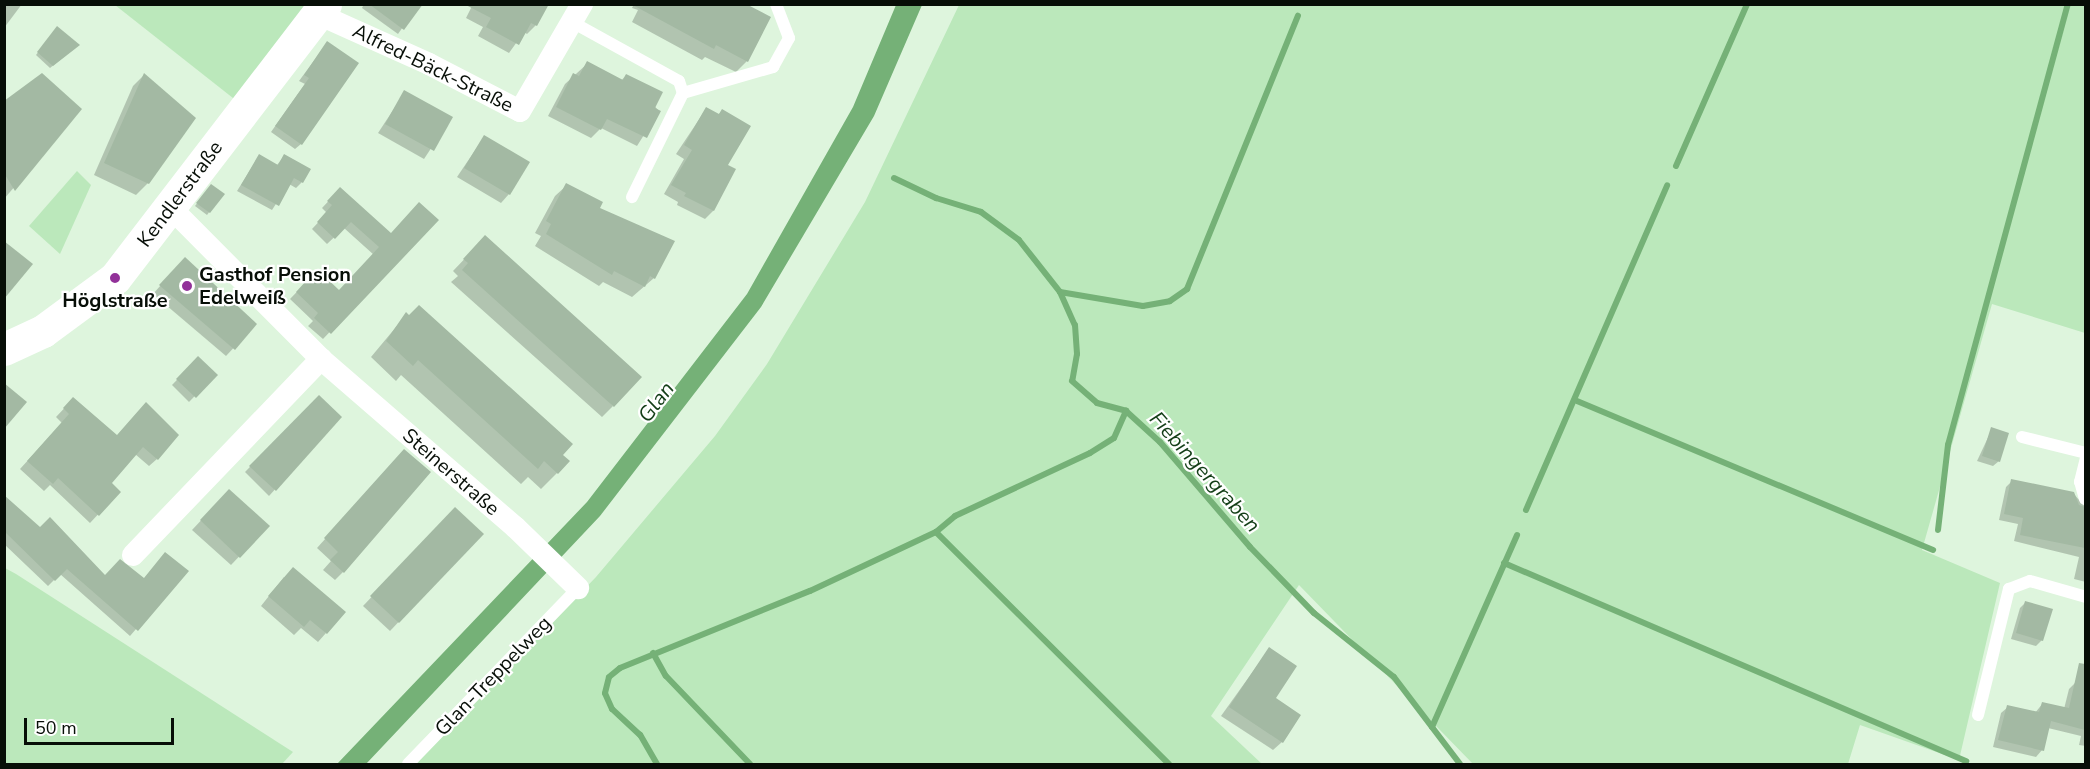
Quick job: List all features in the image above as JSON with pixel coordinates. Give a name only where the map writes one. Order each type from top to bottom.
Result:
[{"type":"street","name":"Alfred-Bäck-Straße","points":[[321,9],[520,111],[577,13]]},
{"type":"street","name":"Kendlerstraße","points":[[4,349],[59,321],[115,278],[321,9]]},
{"type":"street","name":"Steinerstraße","points":[[170,207],[321,359],[575,586]]},
{"type":"street","points":[[133,555],[321,359]]},
{"type":"lane","points":[[632,197],[683,93],[773,67],[789,38],[776,4]]},
{"type":"lane","name":"Alfred-Bäck-Straße","points":[[577,13],[679,81],[683,93]]},
{"type":"lane","points":[[2022,437],[2085,453]]},
{"type":"lane","points":[[2085,458],[2080,482],[2085,499]]},
{"type":"lane","points":[[1978,715],[2009,589],[2030,581],[2085,597]]},
{"type":"lane","name":"Glan-Treppelweg","points":[[408,765],[575,586]]},
{"type":"shaded area","points":[[115,5],[310,5],[238,102]]},
{"type":"shaded area","points":[[896,5],[922,5],[874,116],[761,307],[600,516],[366,764],[337,764],[587,502],[747,294],[853,107]]},
{"type":"shaded area","points":[[959,5],[2085,5],[2085,333],[1992,304],[1922,550],[2000,583],[1959,760],[1860,725],[1848,764],[1473,764],[1299,585],[1211,716],[1262,764],[415,764],[596,577],[715,436],[767,364],[865,202]]},
{"type":"shaded area","points":[[77,171],[91,185],[60,254],[29,226]]},
{"type":"shaded area","points":[[5,568],[293,752],[282,764],[5,764]]},
{"type":"building","points":[[369,4],[423,4],[404,30]]},
{"type":"building","points":[[464,4],[549,4],[537,26],[531,23],[519,45],[486,27],[491,18]]},
{"type":"building","points":[[631,4],[746,4],[771,17],[748,62],[716,45],[714,49]]},
{"type":"building","points":[[57,26],[80,45],[53,66],[37,52]]},
{"type":"building","points":[[327,41],[359,63],[302,145],[275,126],[309,78],[304,75]]},
{"type":"building","points":[[587,61],[623,80],[626,74],[663,92],[655,108],[661,111],[647,138],[607,119],[601,130],[556,107],[573,73],[579,76]]},
{"type":"building","points":[[42,73],[82,109],[15,191],[4,173],[4,101]]},
{"type":"building","points":[[144,73],[196,118],[149,184],[104,163]]},
{"type":"building","points":[[404,90],[453,117],[434,151],[385,124]]},
{"type":"building","points":[[706,107],[719,114],[722,109],[751,126],[728,165],[736,169],[714,211],[684,196],[686,193],[671,185],[692,150],[684,145]]},
{"type":"building","points":[[484,135],[530,162],[510,195],[464,168]]},
{"type":"building","points":[[259,154],[278,165],[284,154],[311,169],[303,183],[294,178],[279,206],[241,185]]},
{"type":"building","points":[[566,183],[603,202],[600,208],[675,241],[655,279],[650,276],[645,287],[614,271],[612,275],[546,234],[551,224],[546,221]]},
{"type":"building","points":[[211,184],[225,194],[210,213],[196,203]]},
{"type":"building","points":[[340,187],[391,233],[419,202],[439,220],[331,334],[314,318],[318,313],[296,292],[317,269],[339,290],[379,247],[351,222],[335,239],[317,222],[332,205],[327,201]]},
{"type":"building","points":[[485,235],[642,377],[614,407],[462,270],[468,263],[463,259]]},
{"type":"building","points":[[4,241],[33,264],[4,299]]},
{"type":"building","points":[[185,257],[257,324],[235,350],[159,285]]},
{"type":"building","points":[[419,305],[573,444],[563,455],[570,461],[558,474],[544,461],[538,469],[418,360],[413,366],[386,341],[406,312],[409,315]]},
{"type":"building","points":[[198,356],[218,375],[196,398],[176,379]]},
{"type":"building","points":[[4,383],[27,402],[4,429]]},
{"type":"building","points":[[319,395],[342,417],[276,491],[249,466]]},
{"type":"building","points":[[73,397],[117,435],[146,402],[179,435],[158,460],[143,447],[112,483],[121,492],[99,516],[58,478],[53,484],[27,461],[69,414],[63,408]]},
{"type":"building","points":[[1991,427],[2009,433],[2000,462],[1982,456]]},
{"type":"building","points":[[404,449],[431,472],[344,573],[330,560],[338,552],[324,538]]},
{"type":"building","points":[[2011,479],[2074,492],[2079,505],[2085,507],[2085,548],[2020,535],[2023,518],[2004,514]]},
{"type":"building","points":[[229,489],[270,526],[240,558],[200,520]]},
{"type":"building","points":[[4,495],[40,527],[50,517],[105,575],[120,559],[144,578],[165,552],[189,571],[138,631],[67,569],[55,581],[4,531]]},
{"type":"building","points":[[455,507],[484,534],[399,623],[370,596]]},
{"type":"building","points":[[293,567],[346,612],[327,634],[310,620],[304,627],[268,596]]},
{"type":"building","points":[[2025,601],[2053,609],[2043,641],[2016,633]]},
{"type":"building","points":[[1269,647],[1297,666],[1276,698],[1301,715],[1283,743],[1229,707]]},
{"type":"building","points":[[2079,663],[2085,664],[2085,730],[2051,721],[2044,751],[1998,740],[2007,705],[2039,712],[2042,702],[2069,708]]},
{"type":"waterway","points":[[1676,166],[1747,4]]},
{"type":"waterway","points":[[1938,530],[1948,445],[2068,4]]},
{"type":"waterway","points":[[1060,292],[1143,306],[1170,301],[1187,289],[1298,16]]},
{"type":"waterway","name":"Fiebingergraben","points":[[894,178],[936,198],[981,212],[1019,240],[1060,292],[1075,325],[1077,354],[1072,381],[1097,403],[1126,411],[1160,442],[1250,547],[1314,613],[1394,677],[1460,764]]},
{"type":"waterway","points":[[1526,510],[1667,185]]},
{"type":"waterway","points":[[1577,401],[1933,550]]},
{"type":"waterway","points":[[657,764],[640,735],[612,709],[605,693],[609,677],[620,668],[810,591],[936,532],[955,516],[1090,453],[1114,438],[1126,411]]},
{"type":"waterway","points":[[936,532],[1169,764]]},
{"type":"waterway","points":[[1432,727],[1517,535]]},
{"type":"waterway","points":[[1504,563],[1966,761]]},
{"type":"waterway","points":[[653,653],[666,676],[750,764]]},
{"type":"place","name":"Höglstraße","points":[[115,278]]},
{"type":"place","name":"Gasthof Pension Edelweiß","points":[[187,286]]},
{"type":"water label","name":"Glan","points":[[656,402]]}]
